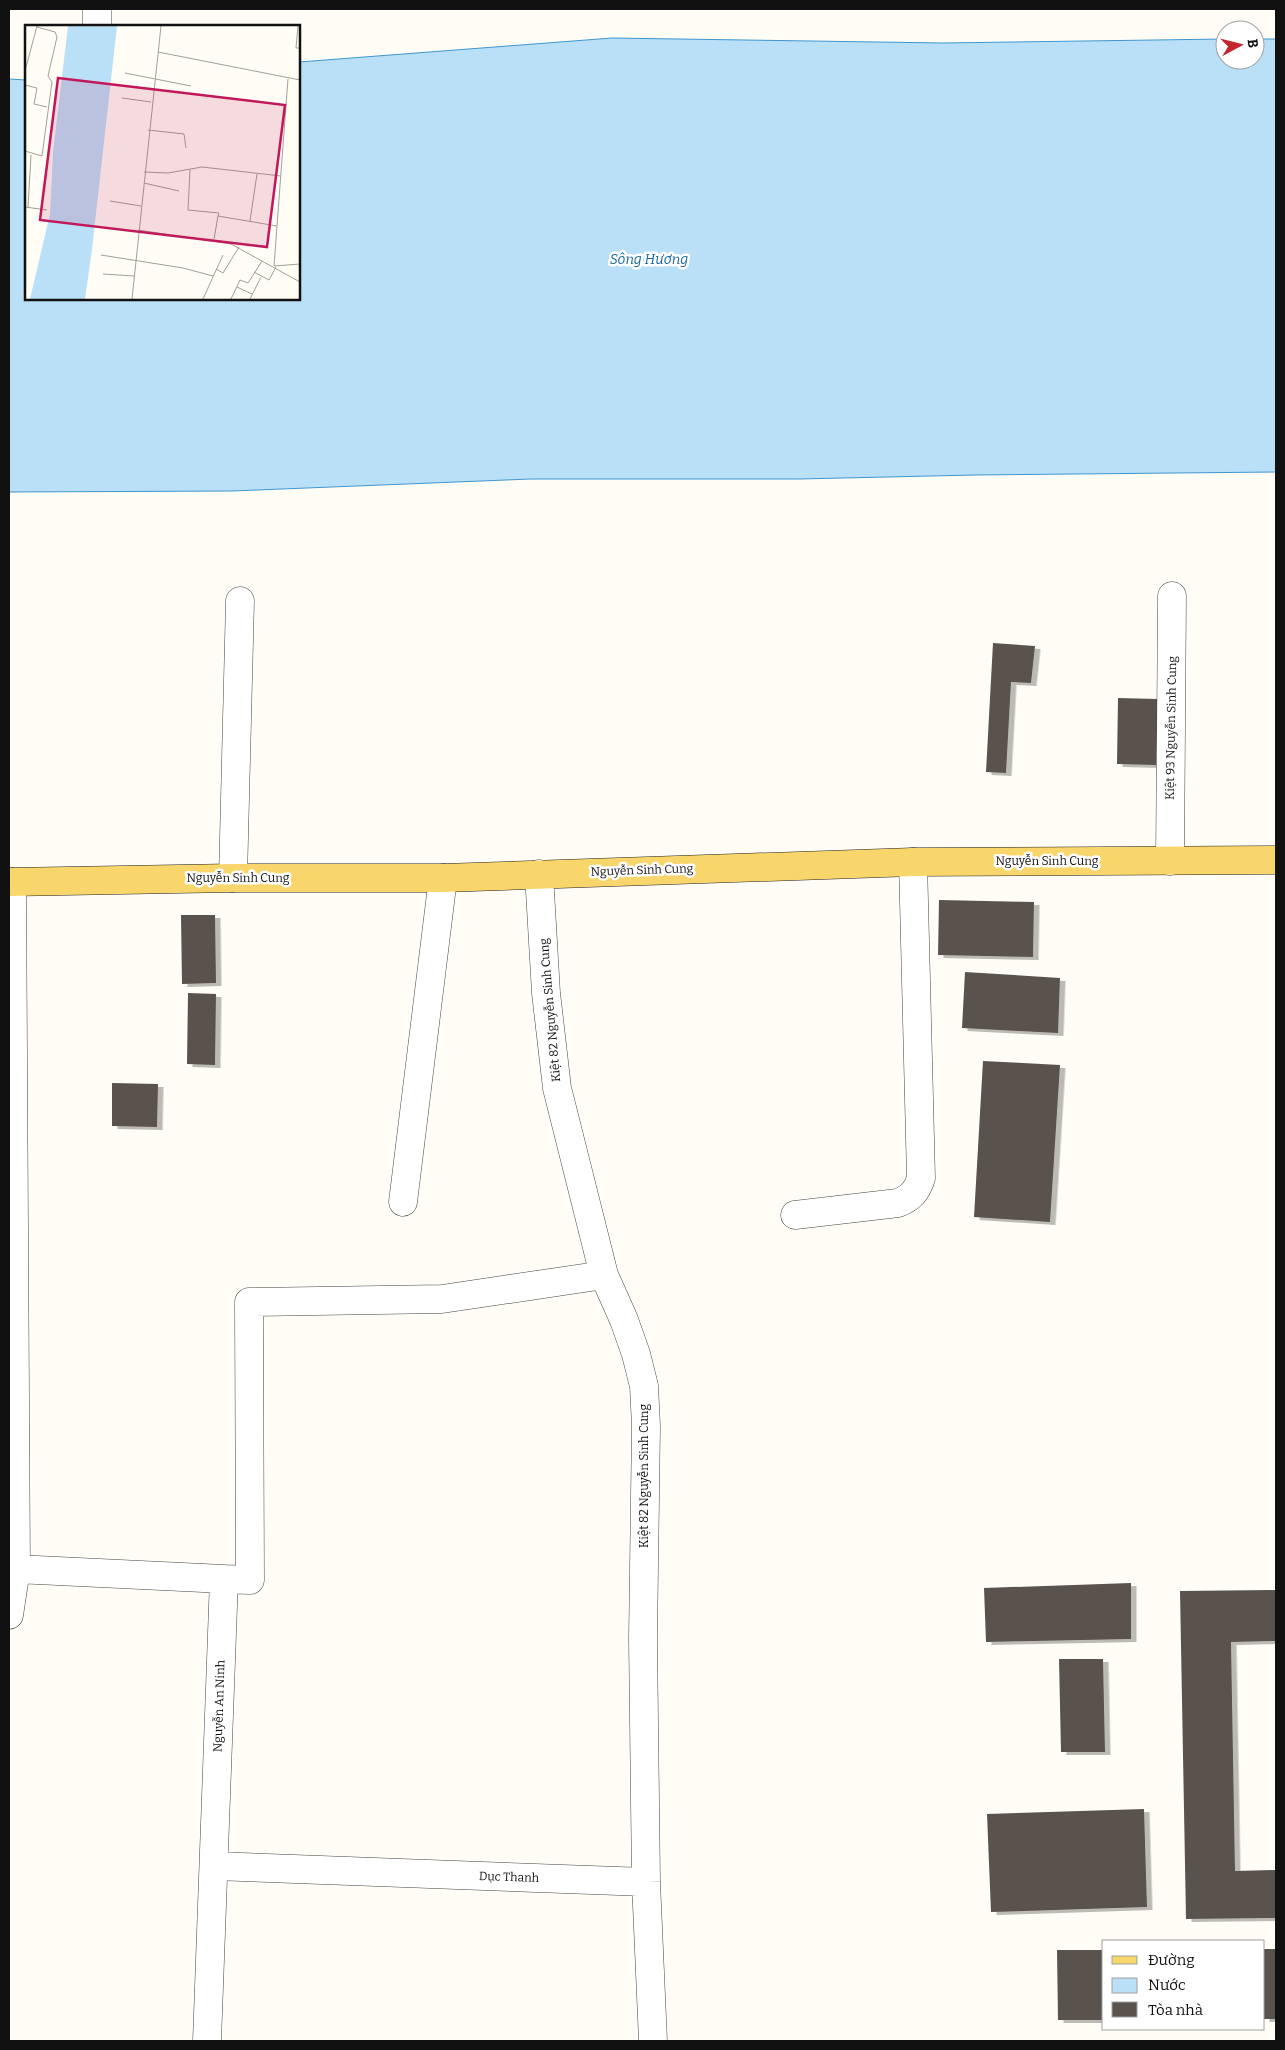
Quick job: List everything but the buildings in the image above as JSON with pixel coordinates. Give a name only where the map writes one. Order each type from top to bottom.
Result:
[{"type":"main road","name":"Nguyễn Sinh Cung","points":[[10,882],[233,878],[443,878],[913,862],[1276,860]]},
{"type":"street","points":[[97,9],[97,25]]},
{"type":"street","name":"Kiệt 93 Nguyễn Sinh Cung","points":[[1170,861],[1172,596]]},
{"type":"street","points":[[233,878],[240,601]]},
{"type":"street","points":[[795,1215],[898,1203],[911,1196],[921,1178],[913,862]]},
{"type":"street","name":"Kiệt 82 Nguyễn Sinh Cung","points":[[539,874],[546,993],[557,1088],[604,1275],[624,1320],[636,1354],[644,1394],[646,1426],[643,1639],[646,1882]]},
{"type":"street","points":[[403,1202],[443,878]]},
{"type":"street","points":[[9,1615],[16,1569],[10,882]]},
{"type":"street","points":[[16,1569],[250,1580],[249,1302],[442,1299],[604,1275]]},
{"type":"street","name":"Nguyễn An Ninh","points":[[207,2041],[224,1579]]},
{"type":"street","name":"Dục Thanh","points":[[214,1866],[646,1882]]},
{"type":"street","points":[[646,1882],[653,2041]]},
{"type":"water","name":"Sông Hương","points":[[612,38],[943,43],[1215,39],[1215,70],[1265,70],[1265,39],[1276,39],[1276,472],[799,479],[531,479],[232,491],[9,492],[9,79],[25,80],[25,300],[300,300],[300,62]]}]
